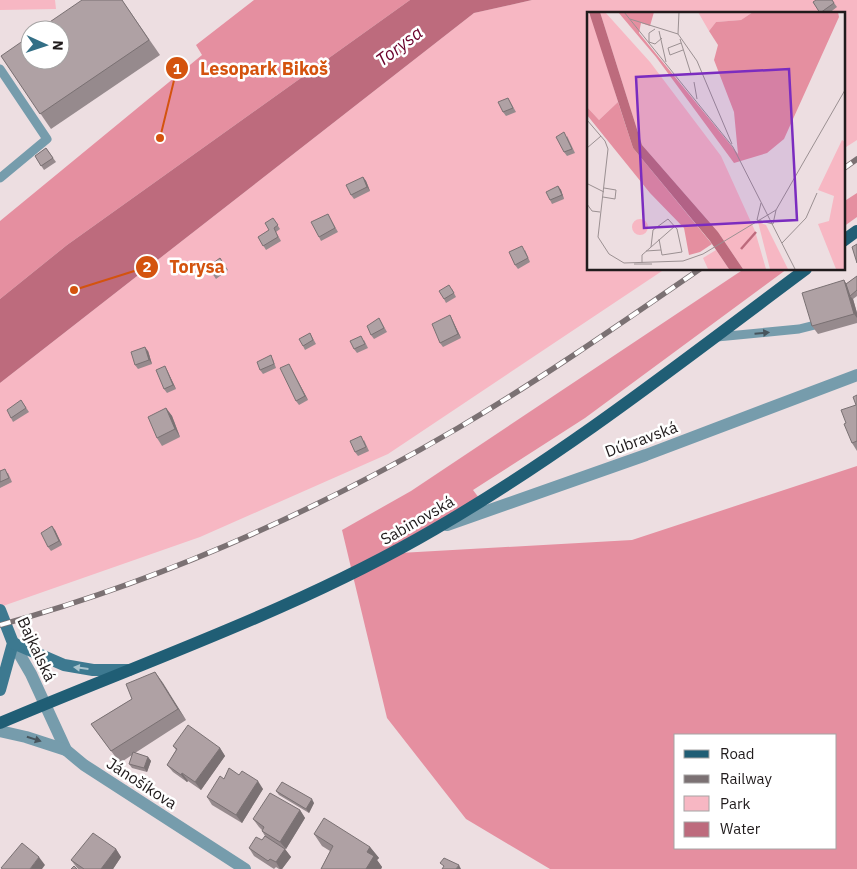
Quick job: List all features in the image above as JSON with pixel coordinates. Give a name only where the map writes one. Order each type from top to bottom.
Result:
[{"type":"main road","points":[[844,241],[857,231]]},
{"type":"main road","name":"Sabinovská","points":[[0,723],[303,596],[366,566],[435,529],[581,436],[805,270]]},
{"type":"street","name":"Dúbravská","points":[[435,529],[646,455],[857,375]]},
{"type":"street","name":"Bajkalská","points":[[0,610],[13,643],[32,674],[44,703]]},
{"type":"street","points":[[0,690],[13,643],[64,665],[94,670],[129,670]]},
{"type":"street","name":"Jánošíkova","points":[[44,703],[66,750],[84,765],[245,869]]},
{"type":"street","points":[[0,732],[26,736],[66,750]]},
{"type":"lane","points":[[0,69],[47,139],[2,174]]},
{"type":"lane","points":[[714,337],[799,329],[815,325]]},
{"type":"green space","points":[[0,0],[55,0],[56,9],[0,10]]},
{"type":"green space","points":[[532,0],[857,0],[857,140],[844,148],[844,12],[587,12],[587,270],[664,270],[388,454],[200,537],[0,607],[0,383],[474,13]]},
{"type":"shaded area","points":[[254,0],[410,0],[67,245],[0,299],[0,221],[202,55],[196,45]]},
{"type":"shaded area","points":[[857,193],[857,217],[844,226],[844,201]]},
{"type":"shaded area","points":[[742,270],[786,270],[585,418],[473,490],[479,498],[382,554],[632,540],[857,466],[857,869],[550,869],[466,819],[387,718],[342,530],[411,491]]},
{"type":"water","points":[[410,0],[532,0],[474,13],[0,383],[0,299],[67,245]]},
{"type":"building","points":[[82,0],[122,0],[149,40],[40,114],[1,56],[20,43],[20,70],[70,70],[70,20],[53,20]]},
{"type":"building","points":[[816,0],[832,0],[834,3],[819,12],[813,2]]},
{"type":"building","points":[[508,98],[513,108],[503,112],[498,102]]},
{"type":"building","points":[[564,132],[572,149],[564,152],[556,137]]},
{"type":"building","points":[[46,148],[53,158],[41,166],[35,156]]},
{"type":"building","points":[[363,177],[367,187],[351,195],[346,185]]},
{"type":"building","points":[[558,186],[562,195],[550,200],[546,192]]},
{"type":"building","points":[[328,214],[335,228],[319,237],[311,222]]},
{"type":"building","points":[[273,218],[278,225],[274,228],[278,237],[263,246],[258,237],[269,230],[265,223]]},
{"type":"building","points":[[857,244],[857,263],[852,247]]},
{"type":"building","points":[[522,246],[528,258],[515,265],[509,252]]},
{"type":"building","points":[[220,258],[225,266],[214,275],[208,267]]},
{"type":"building","points":[[857,276],[857,290],[850,296],[846,284]]},
{"type":"building","points":[[844,280],[854,314],[812,326],[802,293]]},
{"type":"building","points":[[449,285],[454,293],[444,299],[439,291]]},
{"type":"building","points":[[450,315],[458,334],[440,343],[432,324]]},
{"type":"building","points":[[379,318],[384,328],[371,335],[367,326]]},
{"type":"building","points":[[310,333],[313,340],[303,346],[299,339]]},
{"type":"building","points":[[361,336],[365,344],[354,349],[350,341]]},
{"type":"building","points":[[145,347],[149,360],[135,365],[131,352]]},
{"type":"building","points":[[271,355],[274,364],[260,370],[257,362]]},
{"type":"building","points":[[289,364],[305,396],[296,401],[280,368]]},
{"type":"building","points":[[165,366],[173,385],[164,389],[156,370]]},
{"type":"building","points":[[857,395],[857,441],[852,443],[844,424],[846,423],[841,410],[856,405],[853,397]]},
{"type":"building","points":[[21,400],[26,408],[11,418],[7,410]]},
{"type":"building","points":[[166,408],[175,429],[157,438],[148,417]]},
{"type":"building","points":[[361,436],[366,447],[355,452],[350,441]]},
{"type":"building","points":[[5,469],[9,478],[0,482],[0,471]]},
{"type":"building","points":[[52,526],[59,541],[48,547],[41,533]]},
{"type":"building","points":[[155,672],[178,709],[111,751],[91,724],[132,699],[126,684]]},
{"type":"building","points":[[188,725],[220,748],[195,782],[167,765],[177,749],[173,746]]},
{"type":"building","points":[[133,752],[148,757],[144,768],[129,764]]},
{"type":"building","points":[[229,768],[239,775],[242,771],[258,781],[236,815],[207,797],[220,776],[224,779]]},
{"type":"building","points":[[282,782],[312,799],[306,809],[276,791]]},
{"type":"building","points":[[270,793],[300,810],[280,842],[262,831],[264,827],[253,819]]},
{"type":"building","points":[[324,818],[370,847],[367,852],[374,856],[366,869],[321,869],[333,846],[314,834]]},
{"type":"building","points":[[93,833],[116,849],[101,869],[84,869],[71,860]]},
{"type":"building","points":[[265,836],[285,849],[276,862],[270,859],[268,861],[249,848],[256,837],[262,840]]},
{"type":"building","points":[[22,843],[39,857],[30,869],[1,868]]},
{"type":"building","points":[[444,858],[459,865],[456,869],[442,869],[444,866],[440,863]]},
{"type":"railway","points":[[844,168],[857,159]]},
{"type":"railway","points":[[0,625],[119,587],[177,565],[235,542],[348,488],[404,459],[520,390],[699,270]]},
{"type":"place","name":"Lesopark Bikoš","points":[[160,138]]},
{"type":"place","name":"Torysa","points":[[74,290]]}]
